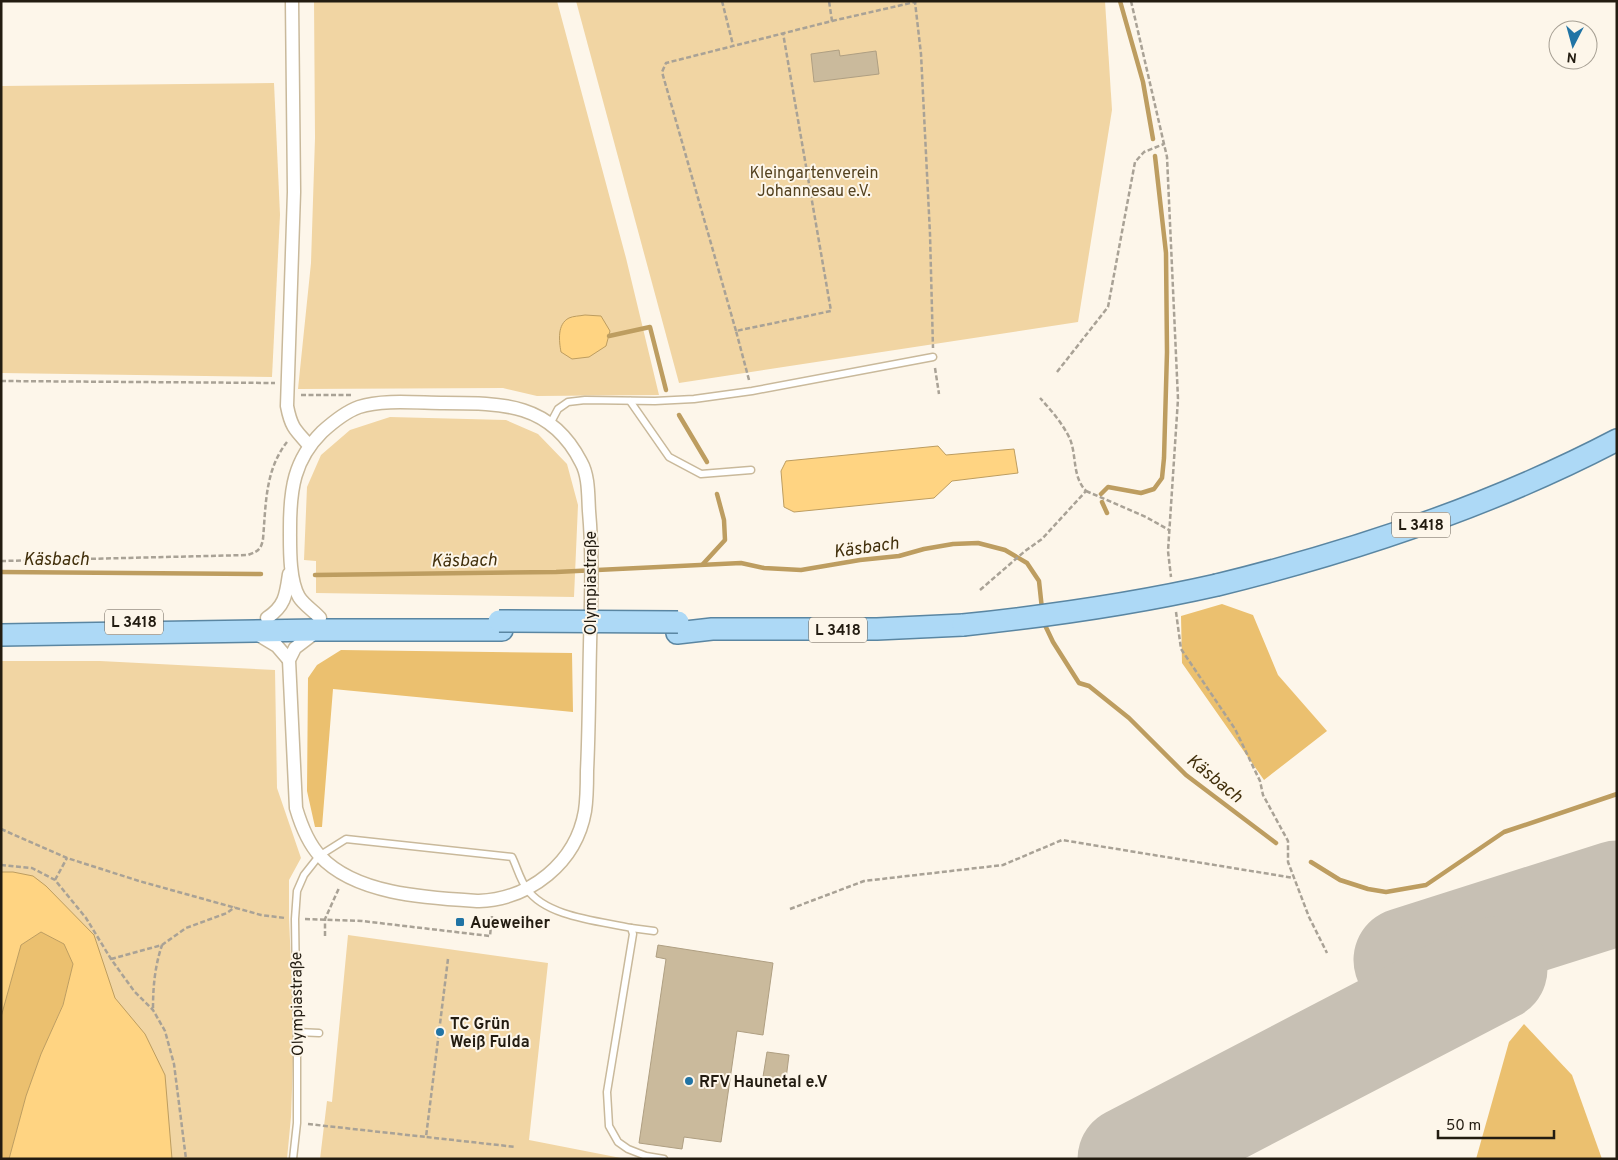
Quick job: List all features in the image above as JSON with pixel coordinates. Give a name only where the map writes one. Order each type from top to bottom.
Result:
[{"type":"main road","name":"L 3418","points":[[1,624],[500,625],[712,629],[859,629],[963,625],[1064,614],[1117,606],[1217,586],[1315,560],[1426,523],[1526,483],[1617,440]]},
{"type":"main road","name":"L 3418","points":[[1,635],[260,625]]},
{"type":"street","points":[[292,1],[294,192],[287,389],[290,422],[309,445]]},
{"type":"street","name":"Olympiastraße","points":[[289,660],[296,808],[302,827],[320,856],[344,874],[365,885],[388,891],[479,901],[512,896],[527,889],[543,879],[561,862],[573,844],[585,812],[592,590],[587,483],[582,464],[564,436],[534,414],[500,405],[372,404],[358,407],[333,422],[309,445],[299,465],[290,504],[291,560],[295,585],[299,598],[319,624]]},
{"type":"street","name":"Olympiastraße","points":[[260,625],[278,610],[284,602],[291,560]]},
{"type":"street","points":[[260,625],[289,660],[295,648],[319,624]]},
{"type":"lane","points":[[550,424],[558,409],[568,402],[585,400],[694,399],[752,391],[933,357]]},
{"type":"lane","points":[[630,401],[669,458],[701,474],[751,470]]},
{"type":"lane","points":[[320,856],[346,839],[512,856],[527,889],[545,905],[560,912],[632,931],[654,931]]},
{"type":"lane","name":"Olympiastraße","points":[[293,1159],[297,1123],[295,919],[297,891],[301,881],[320,856]]},
{"type":"lane","points":[[632,931],[608,1092],[609,1126],[618,1142],[628,1149],[646,1156],[661,1158]]},
{"type":"lane","points":[[297,1032],[319,1033]]},
{"type":"path","points":[[722,1],[733,45]]},
{"type":"path","points":[[829,1],[832,21]]},
{"type":"path","points":[[1131,1],[1167,157],[1178,399],[1168,551],[1172,580]]},
{"type":"path","points":[[752,391],[662,72],[666,63],[733,45],[916,2],[921,54],[930,234],[933,357],[939,394]]},
{"type":"path","points":[[736,331],[831,311],[783,33]]},
{"type":"path","points":[[1057,372],[1108,307],[1135,162],[1144,152],[1164,144]]},
{"type":"path","points":[[1,381],[287,389],[359,395]]},
{"type":"path","points":[[1040,398],[1059,421],[1070,440],[1075,472],[1086,491],[1169,530]]},
{"type":"path","points":[[1,562],[248,555],[258,552],[262,547],[270,476],[280,450],[295,430]]},
{"type":"path","points":[[980,590],[1025,551],[1042,539],[1086,491]]},
{"type":"path","points":[[1176,610],[1181,649],[1235,729],[1260,781],[1263,795],[1288,841],[1288,862],[1309,916],[1327,953]]},
{"type":"path","points":[[1,829],[67,858],[138,882],[261,915],[295,919],[362,921],[490,936],[492,916]]},
{"type":"path","points":[[790,909],[864,881],[1003,865],[1062,840],[1294,878]]},
{"type":"path","points":[[54,880],[67,858]]},
{"type":"path","points":[[1,865],[32,868],[50,876],[86,918],[111,959],[134,991],[153,1010],[165,1031],[174,1064],[186,1159]]},
{"type":"path","points":[[324,936],[326,919],[339,886]]},
{"type":"path","points":[[111,959],[162,945],[186,928],[227,913],[235,907]]},
{"type":"path","points":[[153,1010],[155,966],[162,945]]},
{"type":"path","points":[[426,1136],[448,958]]},
{"type":"path","points":[[297,1123],[516,1147]]},
{"type":"green space","points":[[314,1],[557,1],[626,258],[659,395],[537,396],[503,388],[298,389],[311,263],[315,138]]},
{"type":"green space","name":"Kleingartenverein Johannesau e.V.","points":[[576,1],[1105,1],[1112,110],[1078,322],[679,383]]},
{"type":"green space","points":[[274,83],[280,215],[272,377],[1,373],[1,86]]},
{"type":"green space","points":[[390,417],[506,420],[538,434],[567,464],[578,505],[574,597],[316,593],[316,561],[304,560],[307,487],[321,455],[350,430]]},
{"type":"green space","points":[[1,661],[100,661],[275,670],[277,788],[301,858],[289,880],[294,1033],[291,1117],[287,1159],[1,1159]]},
{"type":"green space","name":"TC Grün Weiß Fulda","points":[[348,935],[548,963],[529,1140],[626,1159],[320,1159],[327,1101],[332,1102]]},
{"type":"shaded area","points":[[585,315],[601,316],[610,331],[606,346],[589,357],[572,359],[561,352],[559,338],[562,324],[569,318]]},
{"type":"shaded area","points":[[938,446],[946,455],[1014,449],[1018,473],[952,481],[934,498],[794,512],[784,507],[781,471],[786,461]]},
{"type":"shaded area","points":[[1222,604],[1253,615],[1278,675],[1327,731],[1264,780],[1182,663],[1181,616]]},
{"type":"shaded area","points":[[341,650],[572,653],[573,712],[333,689],[322,827],[315,827],[307,791],[308,678],[317,665]]},
{"type":"shaded area","points":[[1,872],[33,876],[46,886],[94,935],[115,998],[145,1034],[165,1075],[172,1159],[9,1159],[26,1096],[41,1054],[63,1005],[73,964],[64,944],[41,932],[21,945],[1,1017]]},
{"type":"shaded area","points":[[41,932],[64,944],[73,964],[63,1004],[41,1054],[26,1096],[9,1159],[1,1159],[1,1017],[21,945]]},
{"type":"shaded area","points":[[1524,1024],[1572,1075],[1602,1159],[1476,1159],[1509,1042]]},
{"type":"building","points":[[839,50],[840,56],[876,51],[879,74],[814,82],[811,54]]},
{"type":"building","name":"RFV Haunetal e.V","points":[[658,945],[773,963],[763,1035],[737,1031],[721,1142],[684,1137],[682,1149],[639,1143],[666,959],[656,957]]},
{"type":"building","points":[[767,1052],[789,1055],[785,1087],[762,1083]]},
{"type":"waterway","points":[[1120,1],[1143,82],[1153,139]]},
{"type":"waterway","points":[[1101,494],[1108,487],[1141,493],[1154,489],[1162,478],[1167,352],[1166,253],[1155,156]]},
{"type":"waterway","points":[[609,336],[650,327],[666,390]]},
{"type":"waterway","points":[[679,415],[707,462]]},
{"type":"waterway","points":[[703,564],[725,540],[724,520],[717,494]]},
{"type":"waterway","points":[[1102,502],[1107,513]]},
{"type":"waterway","name":"Käsbach","points":[[315,575],[556,572],[741,563],[764,568],[801,570],[860,560],[899,556],[953,544],[978,543],[1005,550],[1027,563],[1039,581],[1042,609]]},
{"type":"waterway","name":"Käsbach","points":[[1,572],[261,574]]},
{"type":"waterway","name":"Käsbach","points":[[1043,621],[1053,642],[1079,683],[1089,686],[1129,718],[1186,775],[1276,843]]},
{"type":"waterway","name":"Käsbach","points":[[1311,862],[1340,880],[1368,889],[1386,892],[1426,885],[1504,832],[1617,794]]},
{"type":"runway","points":[[1406,960],[1617,893]]},
{"type":"runway","points":[[1130,1159],[1495,969]]},
{"type":"place","name":"Aueweiher","points":[[460,922]]},
{"type":"place","name":"TC Grün Weiß Fulda","points":[[440,1032]]},
{"type":"place","name":"RFV Haunetal e.V","points":[[689,1081]]}]
